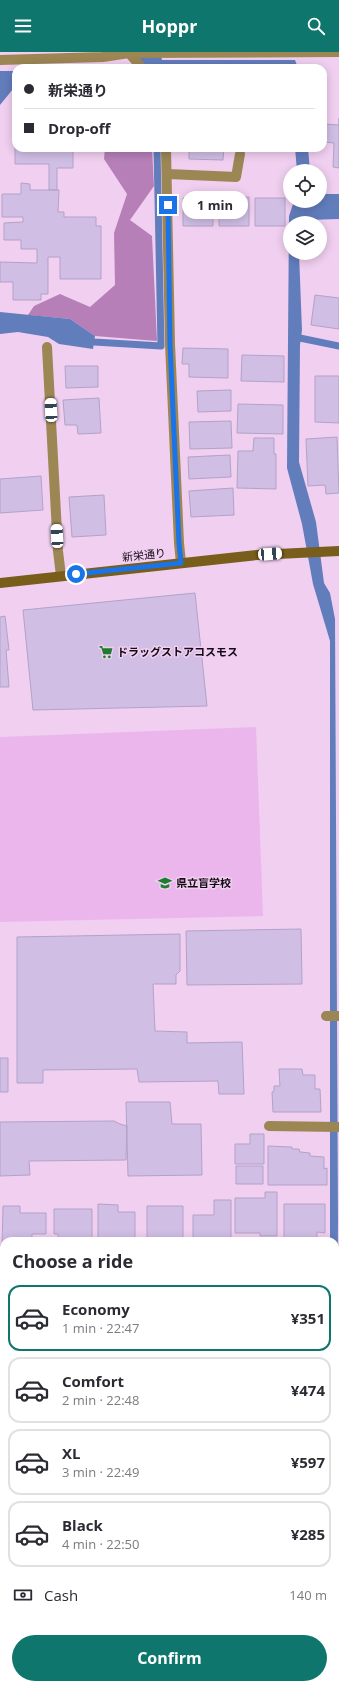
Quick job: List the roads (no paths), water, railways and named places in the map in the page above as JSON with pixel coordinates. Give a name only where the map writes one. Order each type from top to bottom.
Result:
[{"type":"street","points":[[0,60],[166,52],[339,52]]},
{"type":"street","points":[[129,53],[139,64]]},
{"type":"street","points":[[166,152],[168,174],[170,344],[181,563]]},
{"type":"street","points":[[168,174],[236,177],[240,154]]},
{"type":"street","points":[[47,347],[58,551],[61,576]]},
{"type":"street","name":"新栄通り","points":[[0,583],[257,555],[339,551]]},
{"type":"street","points":[[326,1016],[339,1016]]},
{"type":"street","points":[[269,1126],[339,1126]]},
{"type":"water","points":[[138,52],[160,52],[162,60],[295,60],[296,64],[135,64]]},
{"type":"water","points":[[0,71],[12,71],[12,90],[0,105]]},
{"type":"water","points":[[295,152],[308,152],[309,164],[296,164]]},
{"type":"water","points":[[327,194],[339,194],[339,219],[327,219],[327,216],[289,216],[292,208],[327,208]]},
{"type":"water","points":[[289,260],[299,260],[302,330],[300,345],[299,462],[316,522],[324,583],[330,593],[335,619],[338,1237],[330,1237],[330,641],[313,584],[302,524],[287,468]]},
{"type":"water","points":[[0,312],[70,319],[95,336],[93,349],[59,344],[48,337],[18,332],[0,334]]},
{"type":"waterway","points":[[86,339],[94,342],[161,346],[157,152]]},
{"type":"waterway","points":[[295,337],[339,346]]},
{"type":"place","name":"ドラッグストアコスモス","points":[[106,652]]},
{"type":"place","name":"県立盲学校","points":[[165,883]]}]
